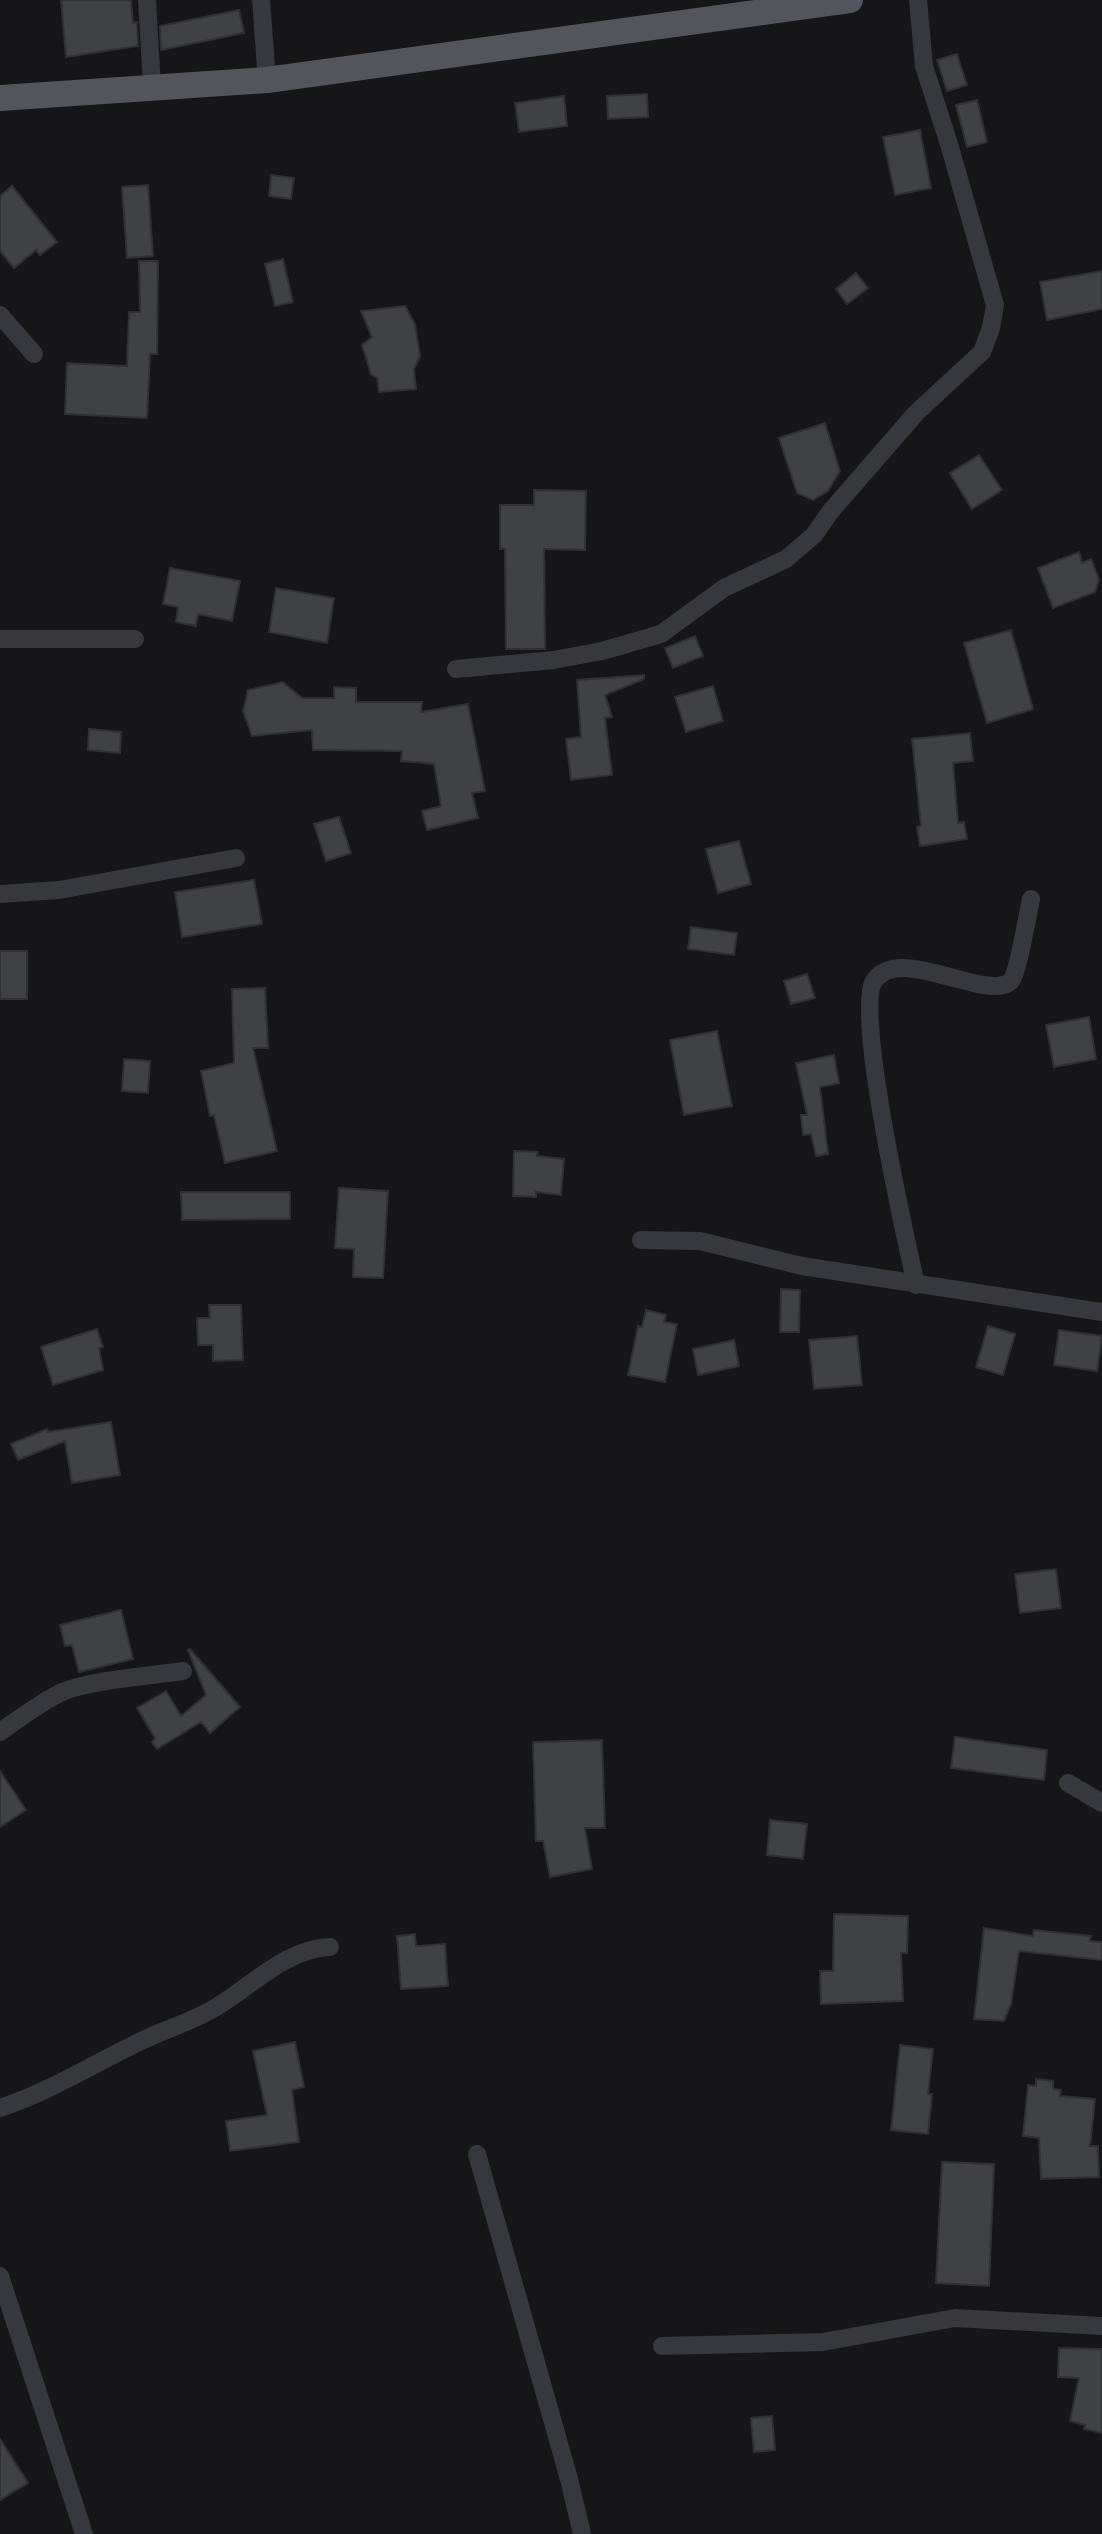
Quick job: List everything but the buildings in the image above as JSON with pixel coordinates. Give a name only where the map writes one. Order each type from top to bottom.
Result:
[{"type":"main road","points":[[0,98],[267,80],[850,0]]},
{"type":"street","points":[[147,0],[152,88]]},
{"type":"street","points":[[261,0],[267,80]]},
{"type":"street","points":[[456,669],[554,660],[603,651],[661,634],[724,588],[786,559],[814,535],[830,512],[917,411],[982,352],[991,328],[995,305],[924,66],[918,0]]},
{"type":"street","points":[[0,315],[34,354]]},
{"type":"street","points":[[0,639],[135,639]]},
{"type":"street","points":[[0,894],[59,890],[236,858]]},
{"type":"street","points":[[916,1285],[881,1108],[870,1012],[871,989],[875,979],[883,973],[906,968],[990,986],[1004,985],[1016,973],[1031,898]]},
{"type":"street","points":[[641,1240],[700,1241],[802,1266],[1102,1312]]},
{"type":"street","points":[[0,1732],[62,1692],[183,1671]]},
{"type":"street","points":[[1068,1783],[1102,1803]]},
{"type":"street","points":[[0,2109],[58,2085],[136,2043],[217,2007],[264,1973],[311,1947],[330,1947]]},
{"type":"street","points":[[477,2154],[569,2479],[582,2534]]},
{"type":"street","points":[[0,2276],[84,2534]]},
{"type":"street","points":[[662,2346],[823,2342],[955,2318],[1102,2326]]}]
